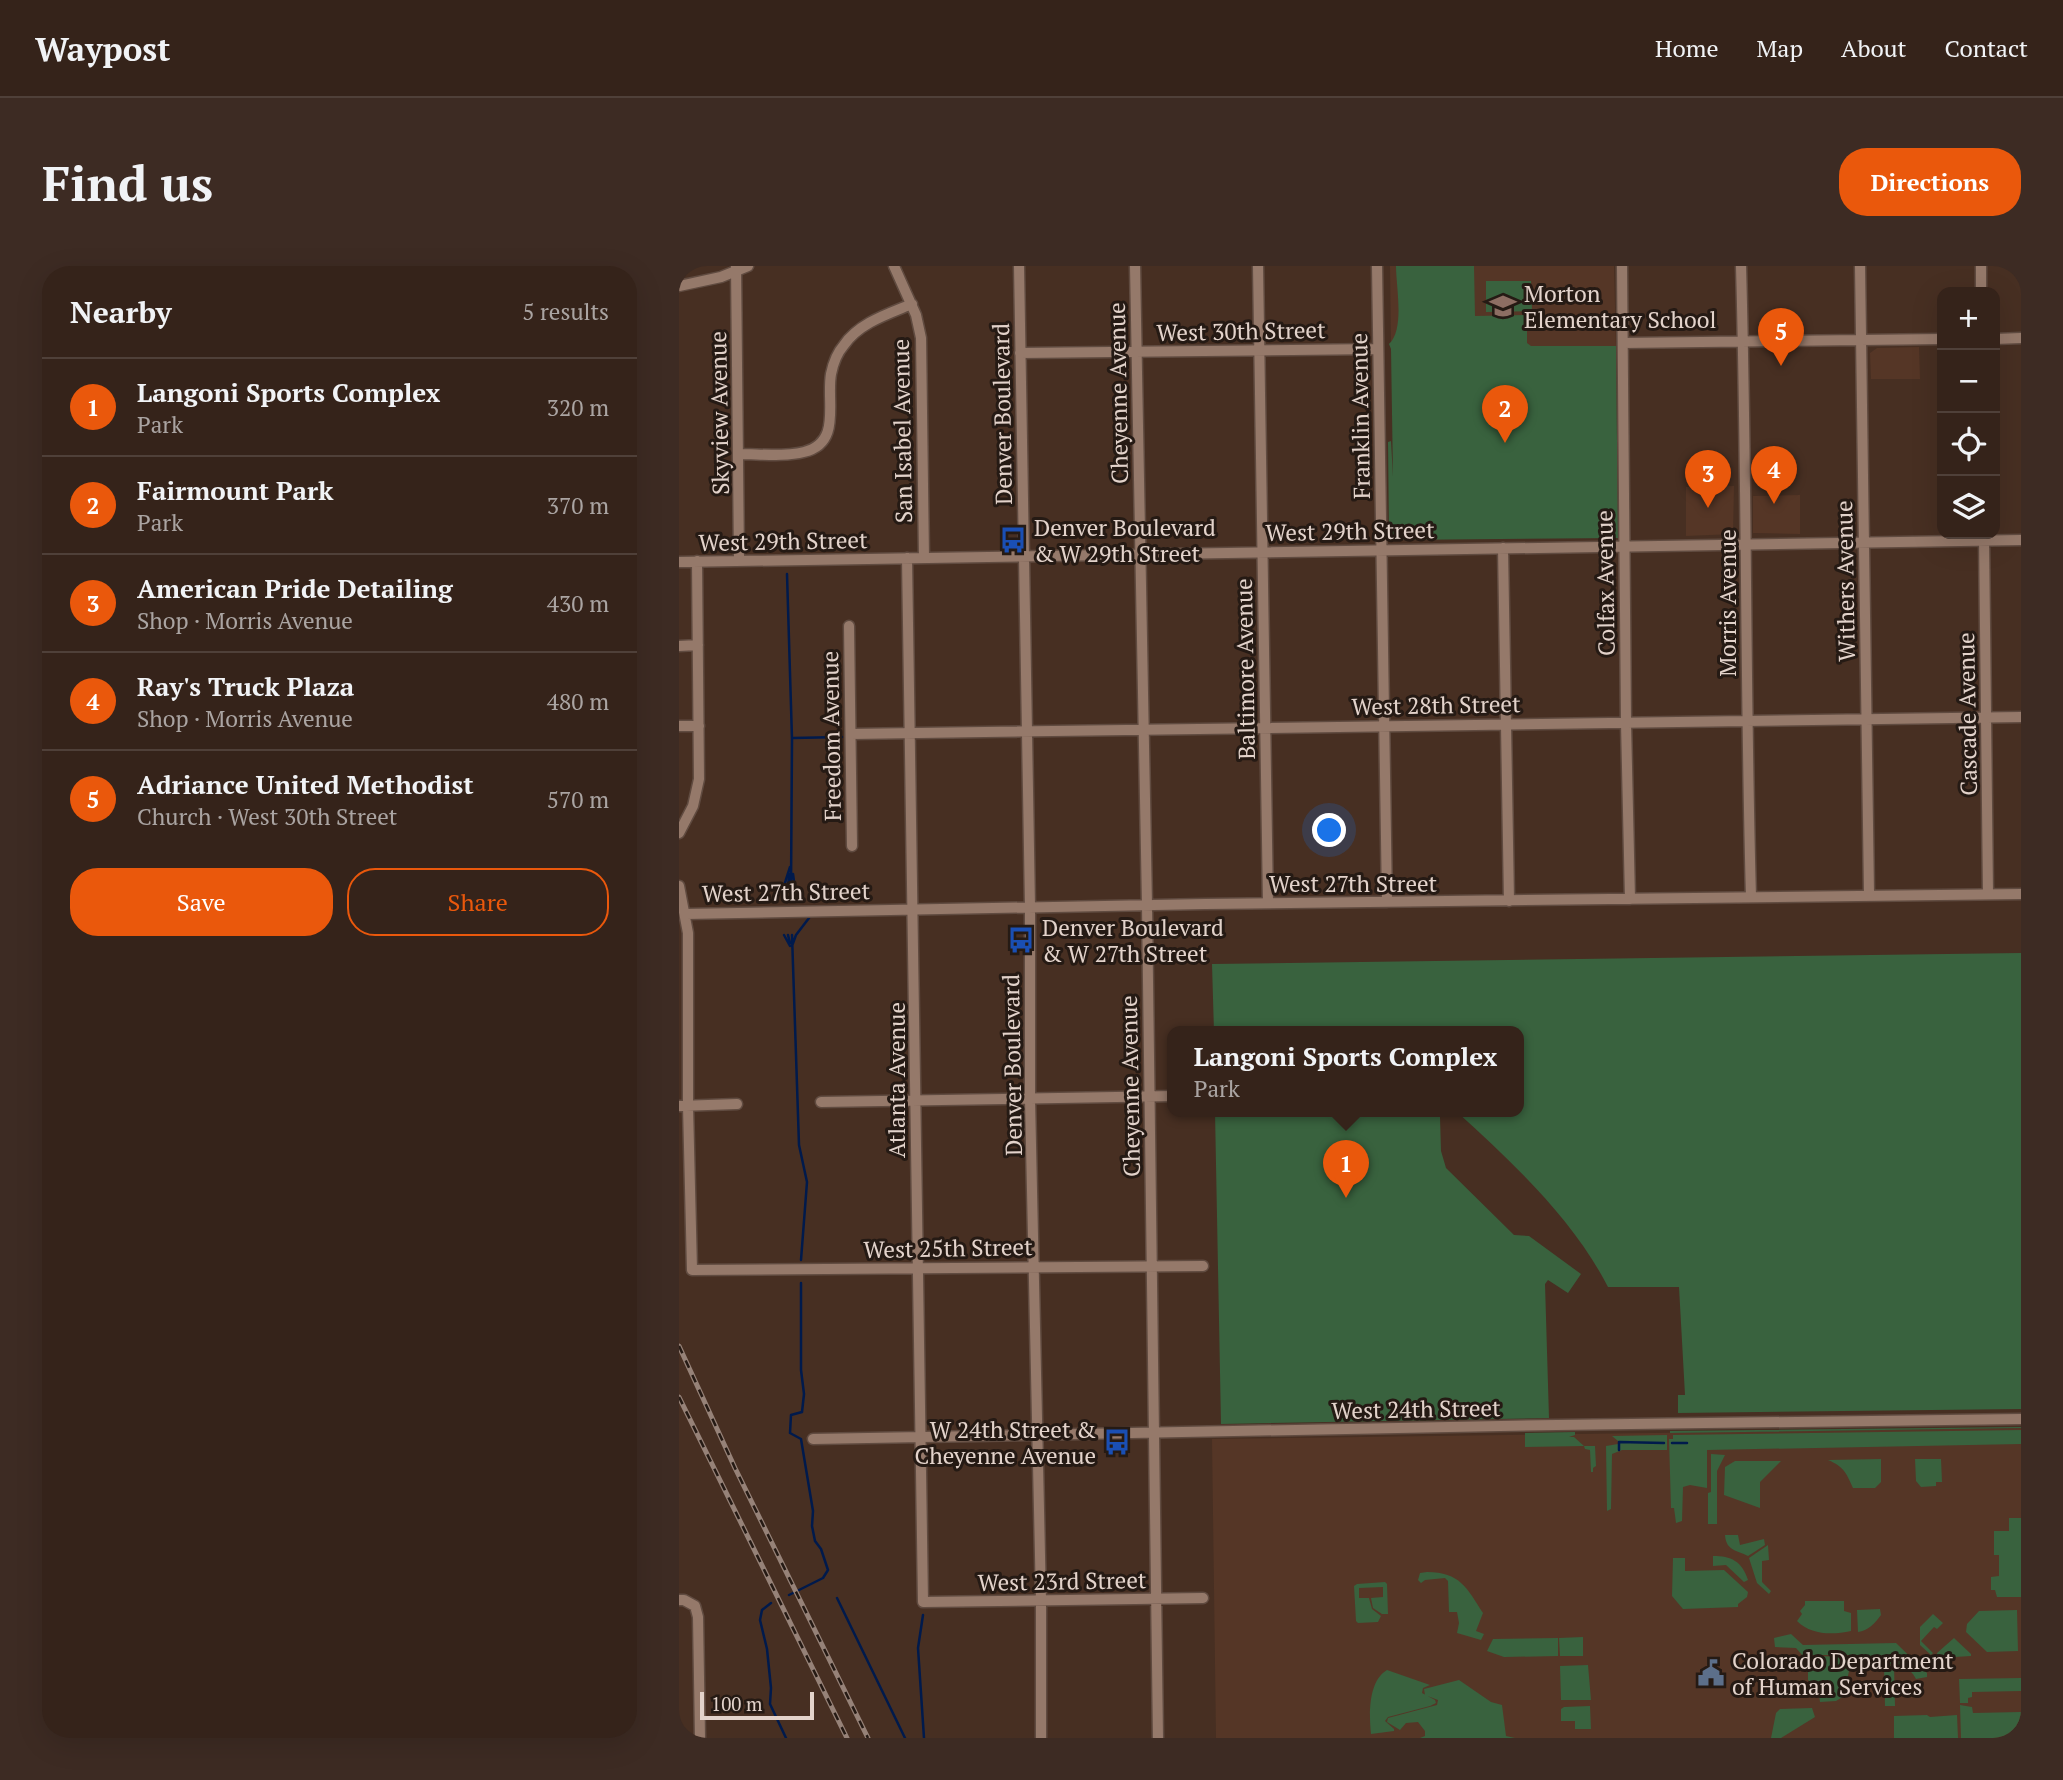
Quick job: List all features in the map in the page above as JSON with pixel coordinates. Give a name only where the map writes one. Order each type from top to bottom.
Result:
[{"type":"street","points":[[679,286],[748,266]]},
{"type":"street","name":"San Isabel Avenue","points":[[894,266],[912,304],[921,338],[924,558]]},
{"type":"street","name":"Denver Boulevard","points":[[1019,266],[1041,1738]]},
{"type":"street","name":"Cheyenne Avenue","points":[[1135,266],[1158,1738]]},
{"type":"street","name":"Baltimore Avenue","points":[[1258,266],[1268,903]]},
{"type":"street","name":"Franklin Avenue","points":[[1377,266],[1387,902]]},
{"type":"street","name":"Colfax Avenue","points":[[1622,266],[1630,899]]},
{"type":"street","name":"Morris Avenue","points":[[1741,266],[1746,721],[1751,897]]},
{"type":"street","name":"Withers Avenue","points":[[1860,266],[1869,894]]},
{"type":"street","points":[[1981,266],[1981,287]]},
{"type":"street","name":"Skyview Avenue","points":[[736,269],[739,560]]},
{"type":"street","points":[[739,454],[798,453],[814,448],[822,442],[830,427],[831,374],[838,353],[863,327],[912,304]]},
{"type":"street","points":[[2000,339],[2021,338]]},
{"type":"street","points":[[1623,343],[1937,339]]},
{"type":"street","name":"West 30th Street","points":[[1020,354],[1378,349]]},
{"type":"street","name":"West 29th Street","points":[[2000,538],[2021,540]]},
{"type":"street","name":"West 29th Street","points":[[679,562],[1746,546],[1944,539]]},
{"type":"street","name":"Cascade Avenue","points":[[1984,539],[1988,894]]},
{"type":"street","points":[[1503,548],[1509,901]]},
{"type":"street","name":"Atlanta Avenue","points":[[907,558],[923,1602]]},
{"type":"street","points":[[679,833],[694,806],[698,792],[697,561]]},
{"type":"street","name":"Freedom Avenue","points":[[849,626],[852,846]]},
{"type":"street","points":[[679,646],[698,645]]},
{"type":"street","name":"West 28th Street","points":[[851,734],[2021,716]]},
{"type":"street","points":[[679,726],[699,726]]},
{"type":"street","points":[[679,886],[686,914],[683,1106],[737,1104]]},
{"type":"street","name":"West 27th Street","points":[[686,914],[1268,903],[2021,894]]},
{"type":"street","points":[[821,1102],[1167,1096]]},
{"type":"street","name":"West 25th Street","points":[[683,1106],[692,1270],[1203,1266]]},
{"type":"street","name":"West 24th Street","points":[[813,1440],[2021,1419]]},
{"type":"street","name":"West 23rd Street","points":[[923,1602],[1203,1598]]},
{"type":"street","points":[[679,1600],[695,1606],[698,1617],[700,1738]]},
{"type":"shaded area","name":"Morton Elementary School","points":[[1390,266],[1614,266],[1616,346],[1391,348]]},
{"type":"shaded area","points":[[1919,347],[1920,379],[1871,379],[1870,353],[1877,348]]},
{"type":"shaded area","points":[[1734,486],[1733,534],[1686,536],[1686,487]]},
{"type":"shaded area","points":[[1800,495],[1800,534],[1753,533],[1753,496]]},
{"type":"shaded area","points":[[2021,1428],[2021,1738],[1216,1738],[1212,1439]]},
{"type":"green space","points":[[1396,266],[1474,266],[1475,316],[1527,315],[1527,343],[1531,346],[1616,346],[1618,538],[1394,540],[1393,536],[1389,536],[1388,442],[1391,441],[1393,477],[1389,344],[1397,328],[1399,307]]},
{"type":"green space","points":[[1486,281],[1531,281],[1532,311],[1486,312]]},
{"type":"green space","points":[[2021,953],[2021,1409],[1678,1413],[1678,1395],[1685,1395],[1679,1287],[1608,1287],[1578,1238],[1560,1215],[1462,1117],[1524,1117],[1524,1026],[1214,1026],[1212,964]]},
{"type":"green space","points":[[1215,1117],[1440,1117],[1441,1151],[1446,1168],[1514,1235],[1529,1236],[1581,1274],[1568,1293],[1548,1280],[1545,1284],[1549,1418],[1221,1424]]},
{"type":"green space","points":[[2021,1428],[1670,1433],[1670,1431]]},
{"type":"green space","points":[[2021,1430],[2021,1444],[1707,1450],[1707,1488],[1690,1485],[1683,1487],[1682,1521],[1676,1523],[1674,1508],[1671,1508],[1669,1439],[1673,1439],[1673,1435]]},
{"type":"green space","points":[[1575,1432],[1575,1435],[1569,1437],[1574,1437],[1584,1446],[1525,1447],[1525,1433]]},
{"type":"green space","points":[[1667,1435],[1667,1450],[1622,1450],[1612,1454],[1611,1509],[1607,1511],[1606,1446],[1618,1444],[1612,1436]]},
{"type":"green space","points":[[1584,1446],[1595,1446],[1596,1466],[1593,1472],[1590,1450]]},
{"type":"green space","points":[[1711,1454],[1725,1455],[1717,1471],[1717,1524],[1708,1524]]},
{"type":"green space","points":[[1881,1459],[1881,1482],[1875,1488],[1853,1488],[1842,1469],[1828,1460]]},
{"type":"green space","points":[[1915,1459],[1941,1459],[1942,1482],[1936,1482],[1936,1486],[1921,1487],[1916,1481]]},
{"type":"green space","points":[[1735,1461],[1781,1461],[1760,1482],[1760,1508],[1724,1495],[1725,1467]]},
{"type":"green space","points":[[2009,1518],[2021,1518],[2021,1597],[1997,1597],[1995,1590],[1991,1590],[1991,1577],[1999,1576],[1999,1555],[1994,1555],[1994,1531],[2009,1531]]},
{"type":"green space","points":[[1725,1535],[1738,1535],[1740,1545],[1764,1539],[1765,1545],[1748,1556],[1727,1544]]},
{"type":"green space","points":[[1768,1545],[1769,1560],[1762,1561],[1762,1582],[1771,1591],[1769,1594],[1757,1583],[1749,1558]]},
{"type":"green space","points":[[1713,1556],[1735,1561],[1743,1568],[1748,1580],[1744,1582],[1726,1565],[1713,1566]]},
{"type":"green space","points":[[1673,1558],[1685,1558],[1685,1571],[1724,1570],[1748,1592],[1747,1597],[1738,1607],[1683,1609],[1672,1596]]},
{"type":"green space","points":[[1420,1573],[1455,1578],[1467,1589],[1483,1613],[1476,1631],[1484,1634],[1481,1640],[1457,1633],[1457,1612],[1449,1612],[1448,1581],[1445,1578],[1425,1580],[1421,1583],[1418,1580]]},
{"type":"green space","points":[[1385,1582],[1388,1614],[1382,1614],[1373,1608],[1371,1598],[1383,1597],[1383,1587],[1359,1588],[1359,1598],[1369,1598],[1372,1609],[1381,1616],[1378,1622],[1358,1623],[1354,1586]]},
{"type":"green space","points":[[1805,1601],[1844,1601],[1844,1611],[1851,1613],[1851,1631],[1822,1633],[1803,1626],[1797,1621]]},
{"type":"green space","points":[[1880,1609],[1881,1615],[1874,1624],[1858,1632],[1857,1610]]},
{"type":"green space","points":[[2017,1610],[2018,1651],[1987,1652],[1966,1632],[1967,1624],[1979,1611]]},
{"type":"green space","points":[[1933,1614],[1943,1623],[1937,1629],[1934,1627],[1921,1641],[1933,1653],[1931,1655],[1920,1645],[1920,1627]]},
{"type":"green space","points":[[1791,1634],[1803,1645],[1896,1643],[1927,1673],[1927,1677],[1916,1679],[1906,1668],[1884,1664],[1883,1660],[1865,1660],[1857,1655],[1802,1655],[1796,1648],[1775,1647],[1774,1638]]},
{"type":"green space","points":[[1583,1637],[1583,1656],[1560,1656],[1559,1638]]},
{"type":"green space","points":[[1558,1638],[1558,1656],[1504,1657],[1487,1651],[1493,1639]]},
{"type":"green space","points":[[1954,1638],[1971,1656],[1938,1658],[1937,1653]]},
{"type":"green space","points":[[1808,1656],[1859,1657],[1849,1671],[1844,1696],[1836,1701],[1820,1702],[1818,1689],[1808,1680]]},
{"type":"green space","points":[[1588,1665],[1591,1700],[1561,1700],[1560,1666]]},
{"type":"green space","points":[[1894,1665],[1895,1706],[1885,1706],[1884,1666]]},
{"type":"green space","points":[[1387,1670],[1430,1685],[1423,1688],[1422,1693],[1436,1703],[1388,1717],[1385,1721],[1394,1731],[1371,1734],[1370,1708],[1373,1690],[1376,1682]]},
{"type":"green space","points":[[2021,1678],[2021,1691],[1972,1692],[1968,1703],[1960,1703],[1959,1679]]},
{"type":"green space","points":[[1459,1680],[1491,1702],[1502,1705],[1506,1736],[1515,1738],[1420,1738],[1425,1736],[1425,1731],[1418,1722],[1406,1723],[1400,1730],[1387,1722],[1388,1718],[1437,1705],[1438,1700],[1425,1695],[1424,1689]]},
{"type":"green space","points":[[1960,1705],[1972,1707],[1973,1713],[2021,1712],[2021,1738],[1961,1738]]},
{"type":"green space","points":[[1590,1706],[1591,1729],[1575,1729],[1575,1721],[1561,1721],[1561,1709],[1564,1707]]},
{"type":"green space","points":[[1812,1708],[1815,1717],[1781,1738],[1771,1738],[1776,1713],[1780,1709]]},
{"type":"green space","points":[[1957,1715],[1958,1738],[1894,1738],[1894,1716]]},
{"type":"waterway","points":[[787,574],[792,739],[791,889]]},
{"type":"waterway","points":[[793,738],[842,737]]},
{"type":"waterway","points":[[783,889],[790,867]]},
{"type":"waterway","points":[[787,889],[790,874]]},
{"type":"waterway","points":[[793,874],[795,889]]},
{"type":"waterway","points":[[792,946],[796,935],[809,918]]},
{"type":"waterway","points":[[784,935],[790,946]]},
{"type":"waterway","points":[[788,935],[790,943]]},
{"type":"waterway","points":[[792,935],[799,1145],[807,1182],[801,1260]]},
{"type":"waterway","points":[[789,1595],[823,1578],[828,1570],[821,1549],[815,1541],[801,1439],[790,1433],[791,1415],[802,1412],[804,1394],[801,1370],[801,1283]]},
{"type":"waterway","points":[[1619,1450],[1619,1442],[1664,1443]]},
{"type":"waterway","points":[[1672,1443],[1687,1443]]},
{"type":"waterway","points":[[837,1598],[905,1738]]},
{"type":"waterway","points":[[771,1603],[762,1610],[760,1620],[767,1649],[770,1704],[786,1738]]},
{"type":"waterway","points":[[923,1615],[918,1648],[924,1738]]},
{"type":"railway","points":[[679,1346],[735,1468],[868,1738]]},
{"type":"railway","points":[[679,1397],[847,1738]]},
{"type":"place","name":"Morton Elementary School","points":[[1503,306]]},
{"type":"place","name":"Adriance United Methodist","points":[[1781,366]]},
{"type":"place","name":"Fairmount Park","points":[[1505,443]]},
{"type":"place","name":"Ray's Truck Plaza","points":[[1774,504]]},
{"type":"place","name":"American Pride Detailing","points":[[1708,508]]},
{"type":"place","name":"Denver Boulevard & W 29th Street","points":[[1013,540]]},
{"type":"place","name":"Denver Boulevard & W 27th Street","points":[[1021,940]]},
{"type":"place","name":"Langoni Sports Complex","points":[[1346,1198]]},
{"type":"place","name":"W 24th Street & Cheyenne Avenue","points":[[1117,1442]]},
{"type":"place","name":"Colorado Department of Human Services","points":[[1711,1673]]}]
